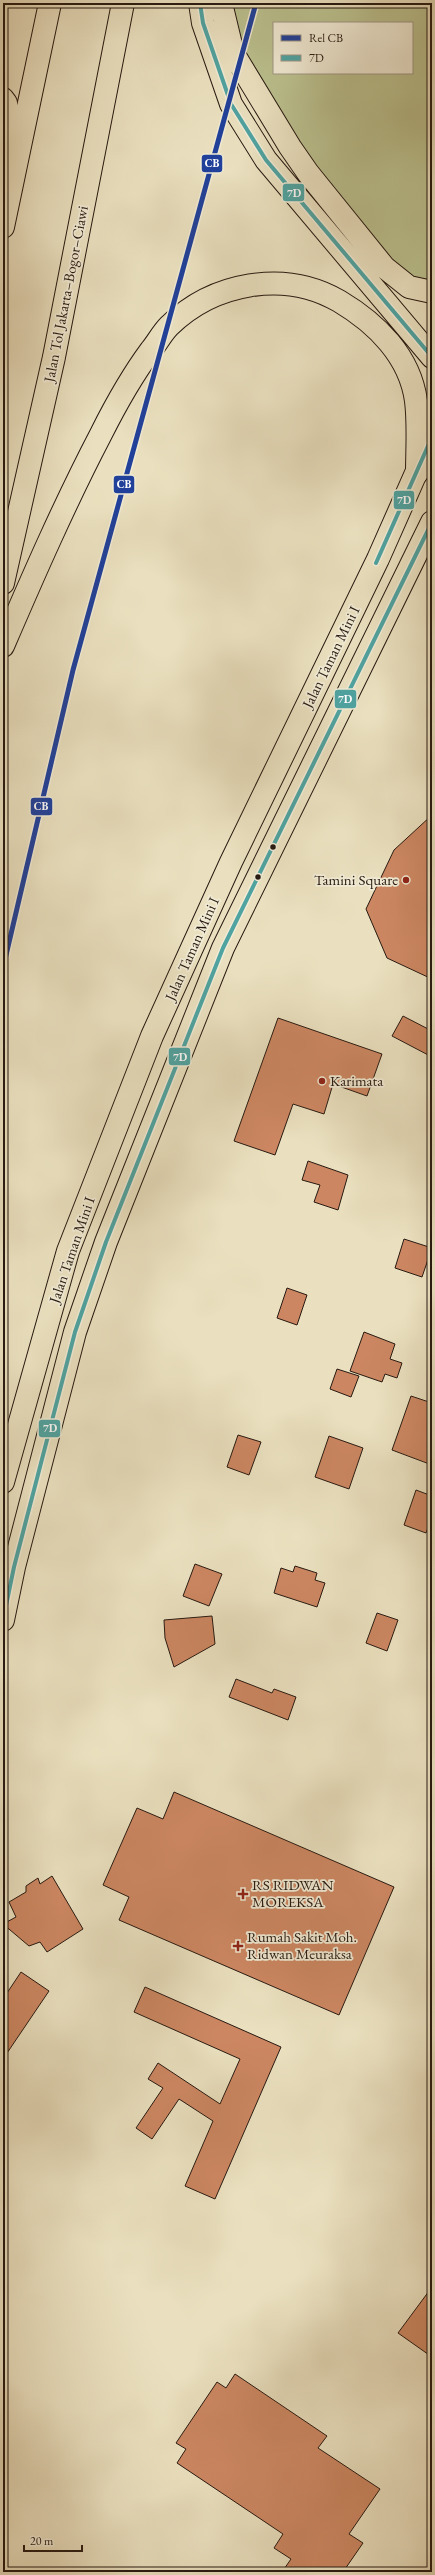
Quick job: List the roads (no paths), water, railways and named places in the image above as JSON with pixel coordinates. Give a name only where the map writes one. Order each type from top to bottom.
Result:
[{"type":"main road","points":[[3,227],[14,167],[50,3]]},
{"type":"main road","name":"Jalan Tol Jakarta–Bogor–Ciawi","points":[[3,583],[54,357],[123,3]]},
{"type":"main road","points":[[200,3],[203,23],[232,104],[266,160],[432,357]]},
{"type":"main road","points":[[221,3],[233,53],[290,147],[308,173],[384,267],[409,286],[432,292]]},
{"type":"main road","points":[[3,99],[6,103],[14,167]]},
{"type":"main road","points":[[3,646],[66,502],[126,384],[168,327],[200,302],[230,289],[249,286],[293,284],[332,297],[373,324],[388,339],[405,368],[416,401],[417,473]]},
{"type":"main road","name":"Jalan Taman Mini I","points":[[3,1482],[68,1251],[152,1036],[231,862],[417,473],[432,437]]},
{"type":"main road","name":"Jalan Taman Mini I","points":[[3,1620],[14,1568],[75,1332],[106,1242],[223,948],[432,522]]},
{"type":"rail line","name":"CB","points":[[3,968],[73,670],[256,3]]},
{"type":"place","name":"Tamini Square","points":[[406,880]]},
{"type":"place","name":"Karimata","points":[[322,1081]]},
{"type":"place","name":"RS RIDWAN MOREKSA","points":[[243,1894]]},
{"type":"place","name":"Rumah Sakit Moh. Ridwan Meuraksa","points":[[238,1946]]}]
